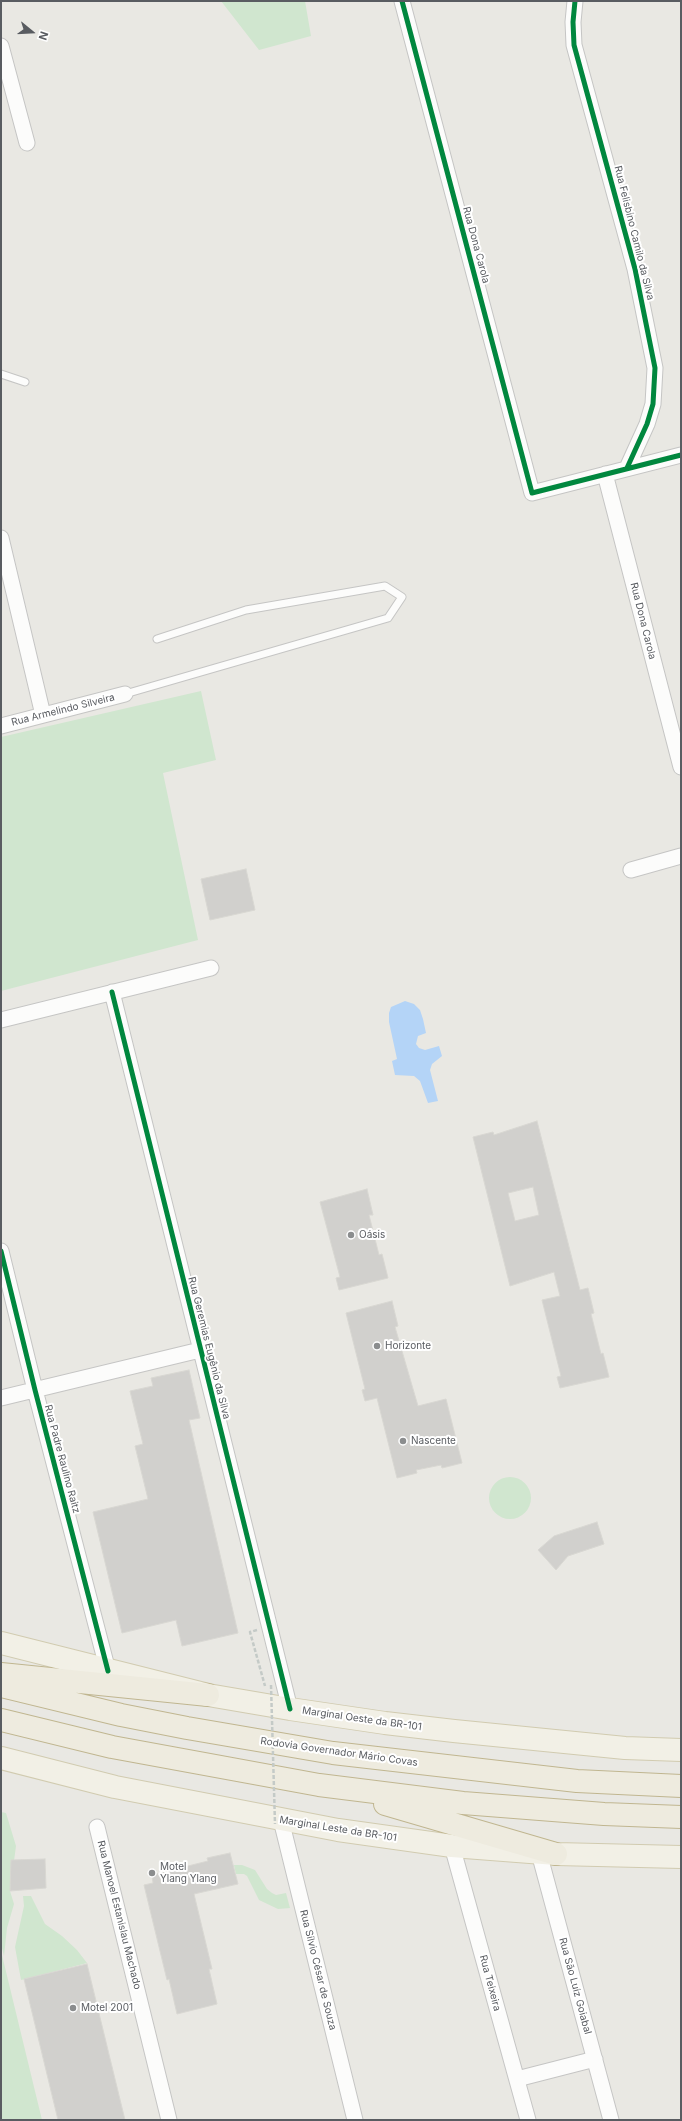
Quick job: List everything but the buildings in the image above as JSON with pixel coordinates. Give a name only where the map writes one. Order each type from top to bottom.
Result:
[{"type":"highway","points":[[1,1674],[208,1695]]},
{"type":"highway","name":"Rodovia Governador Mário Covas","points":[[1,1686],[172,1725],[333,1753],[577,1781],[681,1786]]},
{"type":"highway","points":[[1,1720],[112,1747],[319,1785],[463,1803],[575,1812],[681,1817]]},
{"type":"highway","points":[[319,1785],[548,1853]]},
{"type":"main road","name":"Marginal Oeste da BR-101","points":[[1,1643],[208,1695],[290,1709],[446,1730],[624,1748],[681,1750]]},
{"type":"main road","name":"Marginal Leste da BR-101","points":[[1,1758],[115,1787],[278,1822],[452,1846],[548,1853],[681,1857]]},
{"type":"street","name":"Rua Dona Carola","points":[[402,1],[532,493],[605,474],[681,767]]},
{"type":"street","name":"Rua Felisbino Camilo da Silva","points":[[575,1],[573,22],[574,45],[635,269],[655,368],[652,404],[647,424],[627,468]]},
{"type":"street","points":[[1,46],[27,143]]},
{"type":"street","points":[[605,474],[681,455]]},
{"type":"street","points":[[1,538],[44,715]]},
{"type":"street","name":"Rua Armelindo Silveira","points":[[1,726],[125,694]]},
{"type":"street","points":[[631,870],[681,856]]},
{"type":"street","points":[[1,1020],[211,968]]},
{"type":"street","name":"Rua Geremias Eugênio da Silva","points":[[112,992],[290,1709]]},
{"type":"street","name":"Rua Padre Raulino Raitz","points":[[1,1251],[35,1390],[108,1671]]},
{"type":"street","points":[[1,1398],[200,1350]]},
{"type":"street","name":"Rua Sílvio César de Souza","points":[[278,1822],[355,2120]]},
{"type":"street","name":"Rua Manoel Estanislau Machado","points":[[97,1827],[170,2120]]},
{"type":"street","name":"Rua Teixeira","points":[[452,1846],[528,2120]]},
{"type":"street","name":"Rua São Luiz Goiabal","points":[[548,1853],[595,2059],[611,2120]]},
{"type":"street","points":[[517,2079],[595,2059]]},
{"type":"lane","points":[[1,374],[25,382]]},
{"type":"lane","points":[[125,694],[388,618],[402,597],[385,586],[285,603],[246,610],[157,639]]},
{"type":"path","points":[[271,1685],[278,1822]]},
{"type":"green space","points":[[221,1],[305,1],[311,36],[259,50]]},
{"type":"green space","points":[[201,691],[216,760],[163,773],[198,940],[1,991],[1,737]]},
{"type":"green space","points":[[510,1477],[525,1483],[531,1498],[525,1513],[510,1519],[495,1513],[489,1498],[495,1483]]},
{"type":"green space","points":[[1,1812],[6,1813],[16,1846],[10,1891],[14,1904],[7,1928],[4,1956],[1,1944]]},
{"type":"green space","points":[[234,1865],[242,1865],[255,1870],[267,1889],[272,1893],[276,1895],[286,1893],[290,1908],[278,1909],[259,1900],[247,1876],[244,1874],[236,1874]]},
{"type":"green space","points":[[23,1896],[31,1896],[45,1924],[62,1936],[77,1950],[87,1963],[21,1980],[15,1947],[24,1906]]},
{"type":"green space","points":[[1,1951],[42,2120],[1,2120]]},
{"type":"water","points":[[405,1001],[414,1004],[420,1010],[423,1019],[426,1033],[418,1036],[416,1044],[419,1048],[425,1050],[439,1046],[442,1056],[432,1064],[430,1070],[438,1101],[428,1103],[420,1081],[414,1076],[395,1075],[392,1061],[397,1059],[389,1022],[389,1013],[391,1007]]},
{"type":"cycle path","points":[[402,1],[532,493],[681,455]]},
{"type":"cycle path","points":[[575,1],[573,22],[574,45],[635,269],[655,368],[653,404],[647,424],[627,468]]},
{"type":"cycle path","points":[[112,992],[290,1709]]},
{"type":"cycle path","points":[[1,1251],[35,1390],[108,1671]]},
{"type":"place","name":"Oásis","points":[[351,1235]]},
{"type":"place","name":"Horizonte","points":[[377,1346]]},
{"type":"place","name":"Nascente","points":[[403,1441]]},
{"type":"place","name":"Motel Ylang Ylang","points":[[152,1873]]},
{"type":"place","name":"Motel 2001","points":[[73,2008]]}]
